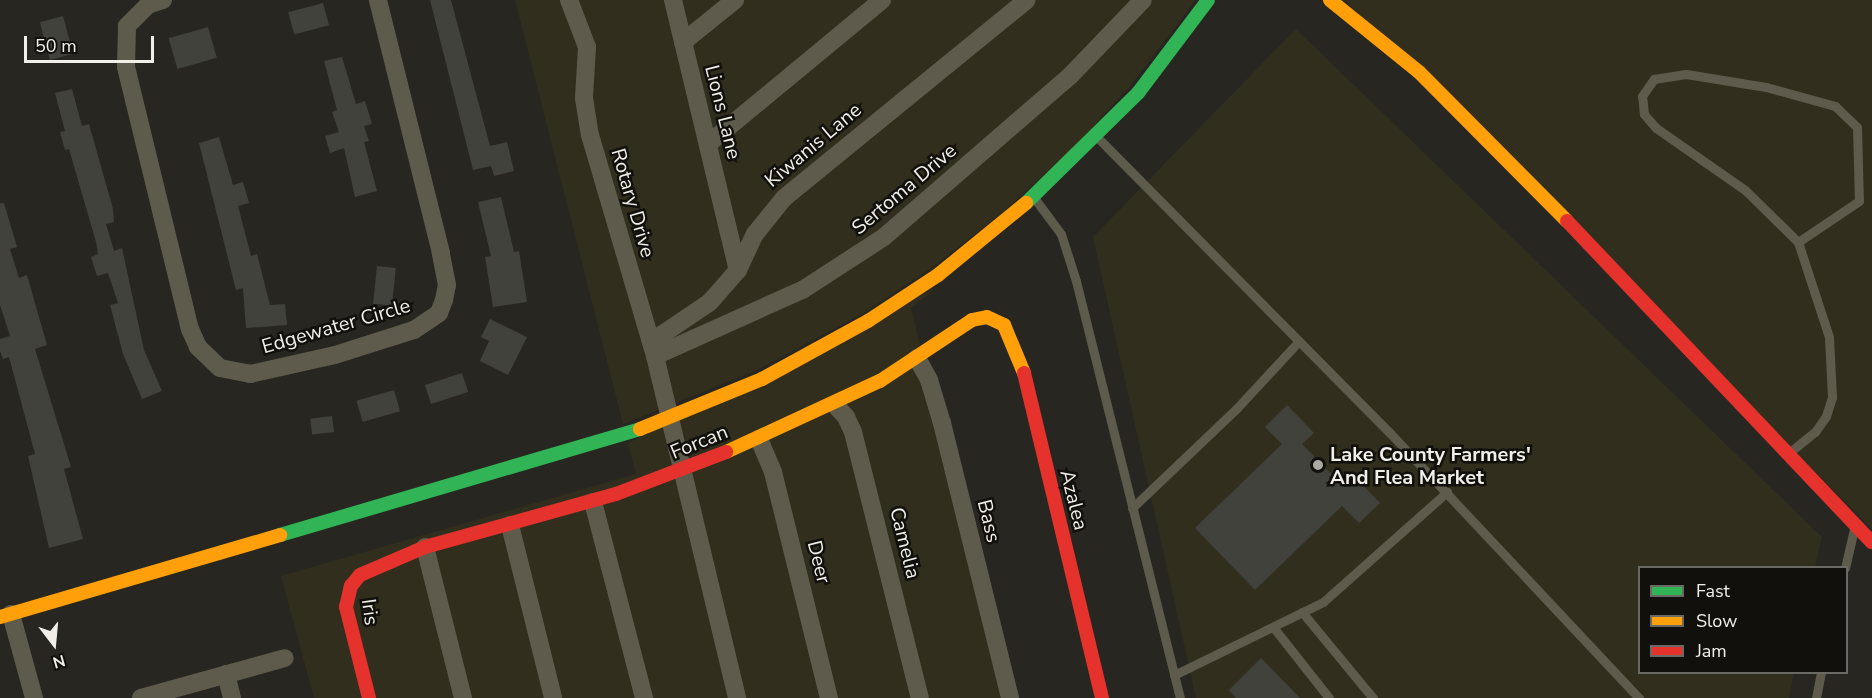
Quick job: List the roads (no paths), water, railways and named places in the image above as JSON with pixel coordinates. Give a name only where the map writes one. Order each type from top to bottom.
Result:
[{"type":"main road","points":[[5,616],[670,419],[762,379],[868,321],[938,275],[1033,197],[1138,93],[1208,0]]},
{"type":"main road","points":[[1338,2],[1419,72],[1488,138],[1872,542]]},
{"type":"main road","name":"Forcan","points":[[396,557],[425,547],[593,502],[759,440],[835,405],[916,358],[972,320],[996,319]]},
{"type":"main road","name":"Azalea","points":[[996,319],[1015,342],[1020,356],[1102,698]]},
{"type":"main road","name":"Iris","points":[[369,698],[345,598],[360,575],[396,557]]},
{"type":"street","name":"Edgewater Circle","points":[[163,0],[148,5],[127,26],[126,67],[190,329],[198,347],[220,368],[250,374],[334,355],[414,330],[439,313],[444,300],[447,285],[441,253],[378,0]]},
{"type":"street","name":"Rotary Drive","points":[[568,0],[588,47],[584,98],[590,135],[653,349],[737,698]]},
{"type":"street","name":"Lions Lane","points":[[673,0],[738,270]]},
{"type":"street","points":[[683,42],[735,0]]},
{"type":"street","points":[[708,144],[882,0]]},
{"type":"street","name":"Kiwanis Lane","points":[[653,349],[710,302],[738,270],[755,234],[784,198],[1027,0]]},
{"type":"street","name":"Sertoma Drive","points":[[653,349],[804,289],[884,237],[1070,76],[1143,0]]},
{"type":"street","name":"Bass","points":[[916,358],[929,380],[942,423],[1010,698]]},
{"type":"street","name":"Camelia","points":[[835,405],[846,417],[853,432],[920,698]]},
{"type":"street","name":"Deer","points":[[759,440],[773,472],[829,698]]},
{"type":"street","points":[[593,502],[644,698]]},
{"type":"street","points":[[510,525],[553,698]]},
{"type":"street","points":[[425,547],[463,698]]},
{"type":"street","points":[[5,616],[34,698]]},
{"type":"street","points":[[141,698],[285,658]]},
{"type":"street","points":[[226,674],[232,698]]},
{"type":"lane","points":[[1788,454],[1815,432],[1826,416],[1832,397],[1829,337],[1798,242],[1745,190],[1656,128],[1644,114],[1642,96],[1654,79],[1686,74],[1766,87],[1835,106],[1857,127],[1859,201],[1798,242]]},
{"type":"lane","points":[[1096,136],[1447,492],[1639,698]]},
{"type":"lane","points":[[1033,197],[1061,234],[1073,272],[1180,698]]},
{"type":"lane","points":[[1132,508],[1237,408],[1299,341]]},
{"type":"lane","points":[[1174,675],[1323,602],[1447,492]]},
{"type":"lane","points":[[1845,566],[1855,524]]},
{"type":"lane","points":[[1302,612],[1373,698]]},
{"type":"lane","points":[[1273,627],[1329,698]]},
{"type":"lane","points":[[1815,698],[1821,674]]},
{"type":"place","name":"Lake County Farmers' And Flea Market","points":[[1318,465]]}]
